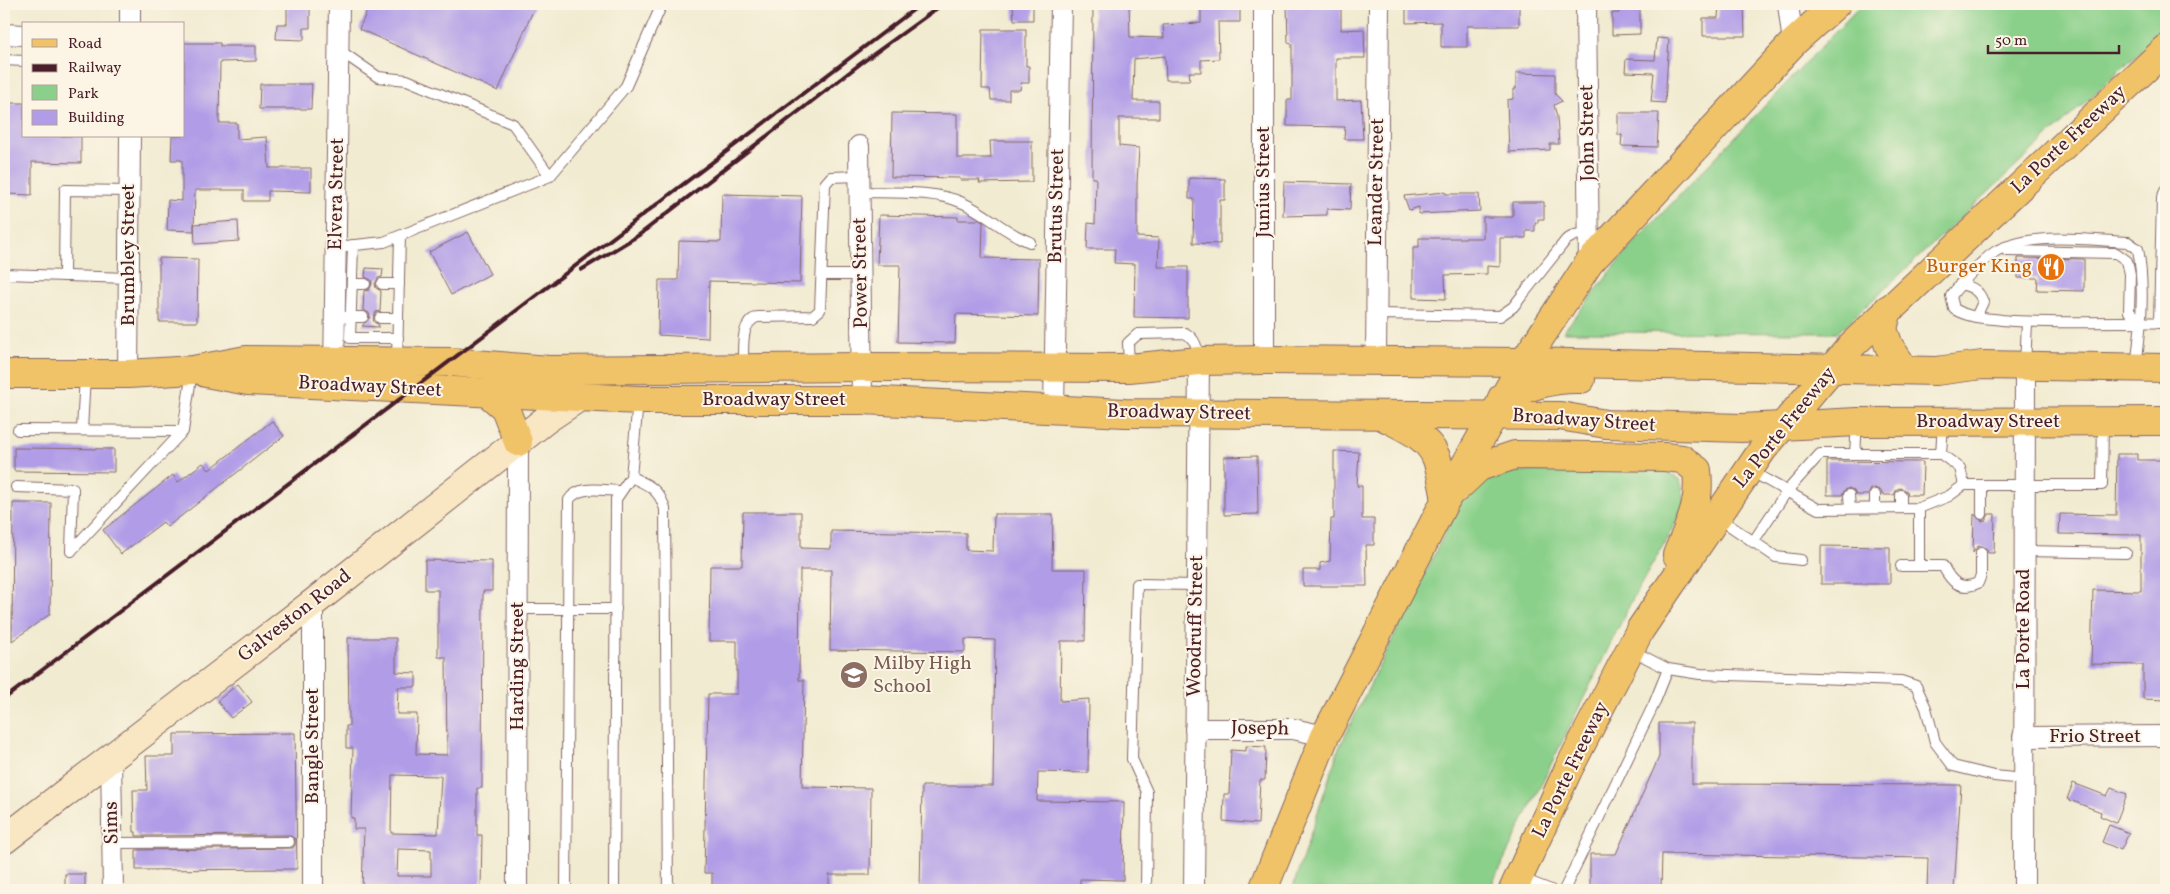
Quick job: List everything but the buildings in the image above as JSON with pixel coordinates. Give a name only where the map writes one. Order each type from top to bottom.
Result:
[{"type":"main road","points":[[1263,890],[1325,736],[1446,499],[1524,362],[1589,262],[1793,43],[1836,4]]},
{"type":"main road","name":"La Porte Freeway","points":[[1516,884],[1568,770],[1635,640],[1748,469],[1769,441],[1784,426],[1832,368],[1888,310],[2166,48]]},
{"type":"main road","points":[[1888,310],[1883,330],[1888,346],[1905,370]]},
{"type":"main road","name":"Broadway Street","points":[[334,373],[397,350],[450,362],[548,395],[743,368],[1129,368],[1199,362],[1264,360],[1524,362],[1936,371],[1982,365],[2166,368]]},
{"type":"main road","name":"Broadway Street","points":[[4,374],[128,374],[193,370],[246,360],[489,394],[639,400],[862,400],[1125,413],[1198,414],[1378,414],[1497,407],[1606,424],[1742,428],[1857,422],[2166,421]]},
{"type":"main road","points":[[1497,407],[1528,386],[1564,378],[1715,380],[1739,366]]},
{"type":"main road","points":[[1560,416],[1605,411],[1762,412],[1790,404],[1814,390]]},
{"type":"main road","points":[[489,394],[505,408],[518,442]]},
{"type":"main road","name":"Galveston Road","points":[[4,840],[111,756],[313,603],[518,442],[548,395]]},
{"type":"main road","points":[[1378,414],[1415,433],[1428,445],[1436,457],[1446,499]]},
{"type":"main road","points":[[1446,499],[1479,467],[1515,455],[1665,457],[1682,460],[1696,470],[1699,488],[1697,506],[1673,564],[1635,640]]},
{"type":"street","points":[[130,4],[130,22]]},
{"type":"street","name":"Elvera Street","points":[[334,373],[343,317],[345,246],[339,50],[340,4]]},
{"type":"street","name":"Brutus Street","points":[[1054,409],[1061,4]]},
{"type":"street","name":"Junius Street","points":[[1264,4],[1264,360]]},
{"type":"street","name":"Leander Street","points":[[1376,360],[1379,4]]},
{"type":"street","name":"John Street","points":[[1586,4],[1589,262]]},
{"type":"street","points":[[1788,4],[1793,43]]},
{"type":"street","points":[[4,34],[22,35]]},
{"type":"street","name":"Brumbley Street","points":[[128,374],[130,138]]},
{"type":"street","name":"Power Street","points":[[859,146],[862,400]]},
{"type":"street","name":"Woodruff Street","points":[[1194,890],[1199,362]]},
{"type":"street","name":"La Porte Road","points":[[2024,890],[2025,367]]},
{"type":"street","name":"Harding Street","points":[[517,890],[518,442]]},
{"type":"street","name":"Bangle Street","points":[[313,603],[313,890]]},
{"type":"street","name":"Joseph","points":[[1195,728],[1293,729],[1325,736]]},
{"type":"street","name":"Frio Street","points":[[2023,737],[2166,736]]},
{"type":"street","name":"Sims","points":[[111,756],[113,890]]},
{"type":"lane","points":[[400,236],[397,350],[350,338],[343,317],[352,284],[345,246],[384,242],[550,176],[626,86],[662,4]]},
{"type":"lane","points":[[339,50],[378,77],[407,80],[514,124],[550,176]]},
{"type":"lane","points":[[4,60],[22,61]]},
{"type":"lane","points":[[743,368],[745,328],[747,324],[757,318],[813,316],[820,310],[822,305],[827,180],[830,177],[962,202],[1013,236],[1030,242]]},
{"type":"lane","points":[[2136,367],[2141,321],[2142,269],[2138,249],[2128,242],[2043,239],[1997,251],[1960,284],[1950,296],[1954,310],[1965,316],[2027,322],[2141,321],[2163,323],[2162,198],[2166,189]]},
{"type":"lane","points":[[64,276],[65,190],[129,191]]},
{"type":"lane","points":[[1376,314],[1500,316],[1513,307],[1566,240],[1575,235],[1589,233]]},
{"type":"lane","points":[[1997,251],[2116,253],[2127,261],[2130,274],[2130,312],[2141,321]]},
{"type":"lane","points":[[4,274],[129,278]]},
{"type":"lane","points":[[822,275],[861,275]]},
{"type":"lane","points":[[352,284],[365,284]]},
{"type":"lane","points":[[382,284],[398,284]]},
{"type":"lane","points":[[1960,284],[1970,286],[1980,294],[1983,302],[1976,317]]},
{"type":"lane","points":[[343,317],[363,317]]},
{"type":"lane","points":[[380,318],[398,318]]},
{"type":"lane","points":[[2025,367],[2027,322]]},
{"type":"lane","points":[[16,487],[73,489],[70,552],[183,431],[193,370]]},
{"type":"lane","points":[[82,430],[85,374]]},
{"type":"lane","points":[[614,890],[616,499],[631,477],[639,400]]},
{"type":"lane","points":[[1748,469],[1818,509],[1919,508],[1949,496],[1964,485],[2102,485],[2104,421]]},
{"type":"lane","points":[[1851,456],[1857,422]]},
{"type":"lane","points":[[1941,454],[1943,422]]},
{"type":"lane","points":[[18,430],[183,431]]},
{"type":"lane","points":[[1753,542],[1787,491],[1820,454],[1903,458],[1941,454],[1960,468],[1964,485]]},
{"type":"lane","points":[[631,477],[648,485],[661,496],[665,509],[668,890]]},
{"type":"lane","points":[[1982,485],[1982,514]]},
{"type":"lane","points":[[566,890],[569,500],[573,493],[582,490],[621,491]]},
{"type":"lane","points":[[1850,495],[1850,508]]},
{"type":"lane","points":[[1875,508],[1876,495]]},
{"type":"lane","points":[[1901,508],[1902,495]]},
{"type":"lane","points":[[1919,508],[1919,566]]},
{"type":"lane","points":[[1716,517],[1776,557],[1801,560]]},
{"type":"lane","points":[[2024,550],[2126,553]]},
{"type":"lane","points":[[1901,566],[1942,566],[1950,579],[1960,587],[1970,587],[1978,583],[1981,553]]},
{"type":"lane","points":[[1146,890],[1147,792],[1132,758],[1137,584],[1196,585]]},
{"type":"lane","points":[[518,609],[616,609]]},
{"type":"lane","points":[[1635,640],[1668,669],[1700,674],[1901,681],[1916,686],[1926,708],[1935,742],[1953,766],[1994,776],[2024,779]]},
{"type":"lane","points":[[1564,890],[1654,704],[1668,669]]},
{"type":"lane","points":[[112,843],[289,842]]},
{"type":"lane","points":[[1516,884],[1551,890]]},
{"type":"green space","points":[[1862,4],[2166,4],[2166,27],[1837,333],[1563,332],[1631,246]]},
{"type":"green space","points":[[1656,469],[1680,479],[1686,505],[1632,600],[1489,890],[1292,890],[1339,748],[1465,492],[1499,473]]},
{"type":"railway","points":[[4,699],[921,4]]},
{"type":"railway","points":[[581,270],[639,235],[860,64],[943,4]]},
{"type":"place","name":"Burger King","points":[[2051,267]]},
{"type":"place","name":"Milby High School","points":[[854,675]]}]
